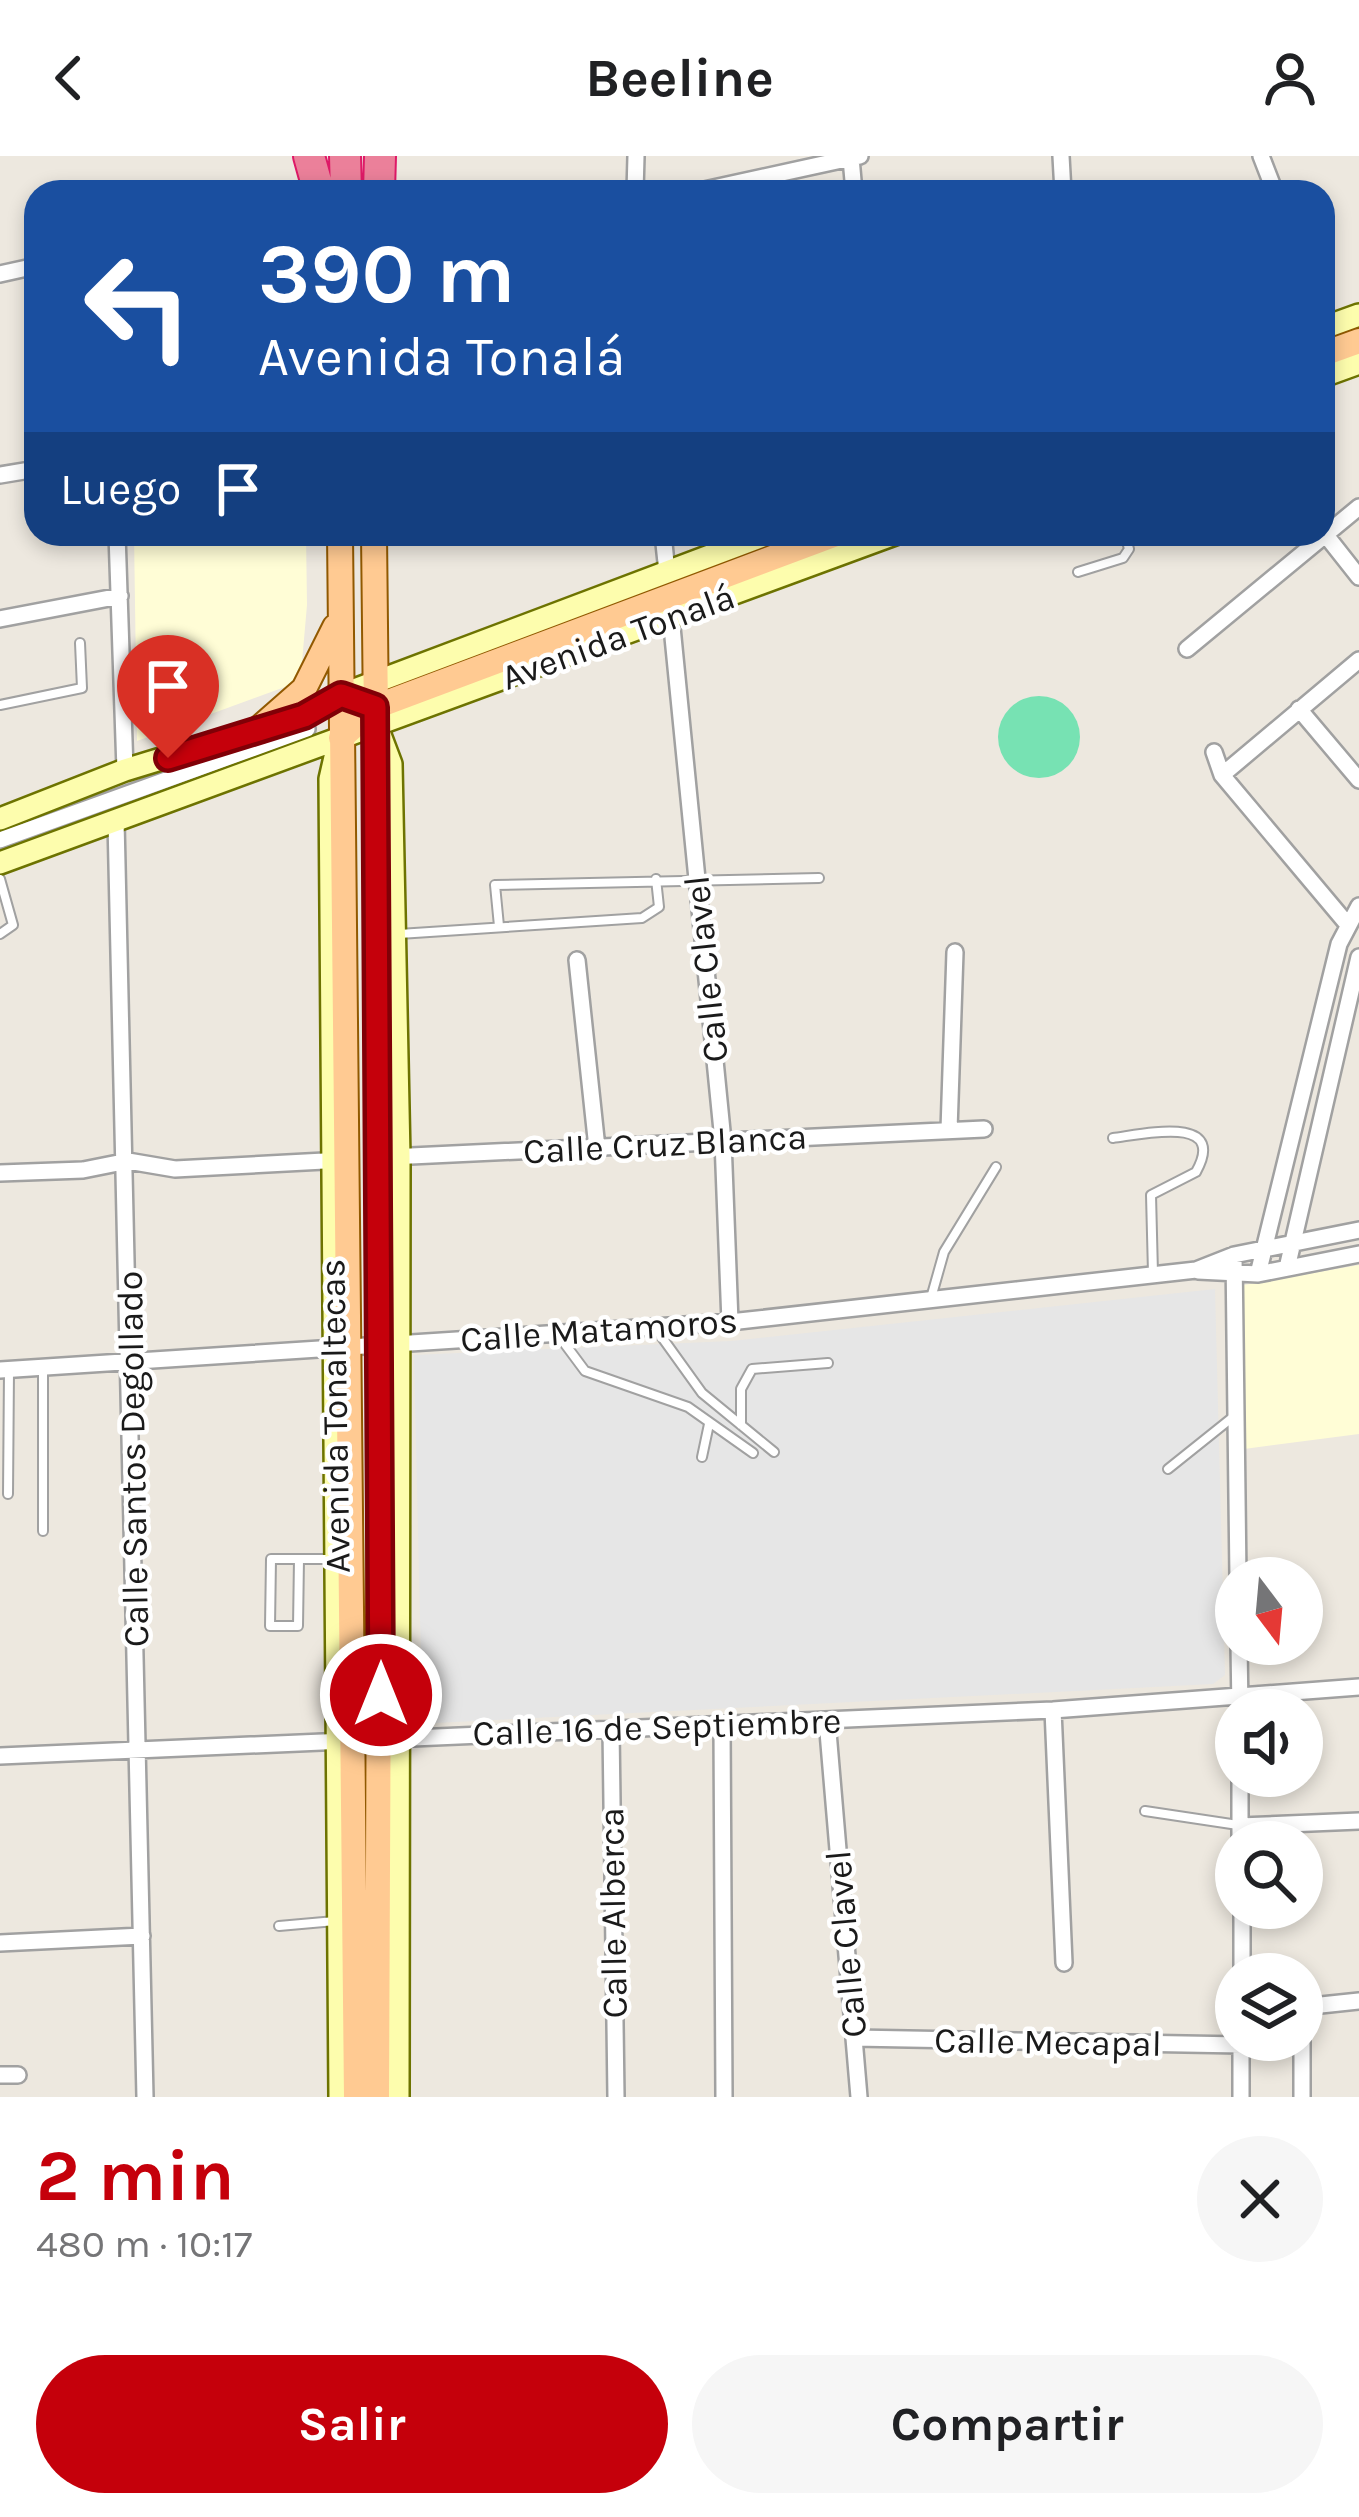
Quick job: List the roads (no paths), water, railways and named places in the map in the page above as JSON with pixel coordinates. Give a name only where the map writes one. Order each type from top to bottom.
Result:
[{"type":"main road","name":"Avenida Tonaltecas","points":[[341,546],[340,1160],[346,1741],[356,2097]]},
{"type":"main road","name":"Avenida Tonaltecas","points":[[374,546],[390,1158],[388,1738],[377,2097]]},
{"type":"main road","name":"Avenida Tonalá","points":[[341,738],[375,705],[804,546]]},
{"type":"main road","points":[[255,732],[314,676],[344,596]]},
{"type":"main road","points":[[341,695],[375,705]]},
{"type":"street","points":[[770,180],[856,157]]},
{"type":"street","points":[[1335,526],[1359,507]]},
{"type":"street","points":[[118,546],[124,770]]},
{"type":"street","points":[[664,546],[667,572]]},
{"type":"street","name":"Avenida Tonalá","points":[[375,705],[667,572],[736,546]]},
{"type":"street","name":"Avenida Tonalá","points":[[375,705],[671,617],[859,546]]},
{"type":"street","points":[[1186,650],[1311,546]]},
{"type":"street","points":[[1334,546],[1359,577]]},
{"type":"street","points":[[0,619],[120,596]]},
{"type":"street","name":"Calle Clavel","points":[[671,617],[723,1141],[730,1322]]},
{"type":"street","points":[[1222,775],[1359,659]]},
{"type":"street","points":[[0,819],[124,770],[304,716],[341,695]]},
{"type":"street","name":"Avenida Tonaltecas","points":[[375,705],[391,764],[390,1158]]},
{"type":"street","points":[[1299,709],[1359,780]]},
{"type":"street","points":[[0,840],[307,729]]},
{"type":"street","name":"Avenida Tonalá","points":[[0,863],[341,738]]},
{"type":"street","points":[[1214,752],[1222,775],[1348,925]]},
{"type":"street","name":"Calle Santos Degollado","points":[[116,821],[128,1161],[145,2097]]},
{"type":"street","points":[[1258,1274],[1348,925],[1359,906]]},
{"type":"street","points":[[950,1130],[955,952]]},
{"type":"street","points":[[1288,1268],[1359,957]]},
{"type":"street","points":[[578,960],[597,1148]]},
{"type":"street","name":"Calle Cruz Blanca","points":[[390,1158],[984,1129]]},
{"type":"street","points":[[0,1173],[83,1170],[128,1161],[175,1169],[340,1160]]},
{"type":"street","name":"Calle Matamoros","points":[[4,1370],[730,1322],[1196,1270],[1234,1255],[1359,1230]]},
{"type":"street","name":"Calle Matamoros","points":[[1196,1270],[1232,1276],[1258,1274],[1359,1254]]},
{"type":"street","points":[[1234,1255],[1237,1557]]},
{"type":"street","name":"Avenida Tonaltecas","points":[[340,2097],[337,1921],[346,1741],[336,1559],[343,1347]]},
{"type":"street","name":"Calle 16 de Septiembre","points":[[1323,1691],[1359,1687]]},
{"type":"street","name":"Calle 16 de Septiembre","points":[[0,1756],[1215,1701]]},
{"type":"street","points":[[1054,1710],[1064,1963]]},
{"type":"street","name":"Calle Clavel","points":[[827,1720],[859,2097]]},
{"type":"street","points":[[722,1724],[724,2097]]},
{"type":"street","name":"Calle Alberca","points":[[611,1729],[616,2097]]},
{"type":"street","name":"Avenida Tonaltecas","points":[[388,1738],[398,2097]]},
{"type":"street","points":[[1323,1825],[1359,1821]]},
{"type":"street","points":[[0,1943],[142,1936]]},
{"type":"street","points":[[1323,2004],[1359,2001]]},
{"type":"street","name":"Calle Mecapal","points":[[854,2038],[1215,2042]]},
{"type":"street","points":[[1241,2061],[1241,2097]]},
{"type":"street","points":[[1302,2061],[1302,2097]]},
{"type":"lane","points":[[1078,572],[1123,558],[1128,546]]},
{"type":"lane","points":[[0,705],[82,688],[80,643]]},
{"type":"lane","points":[[499,926],[495,885],[819,878]]},
{"type":"lane","points":[[0,879],[14,925],[0,934]]},
{"type":"lane","points":[[394,934],[642,918],[658,907],[656,879]]},
{"type":"lane","points":[[1113,1138],[1180,1129],[1193,1136],[1201,1149],[1196,1172],[1151,1195],[1154,1275]]},
{"type":"lane","points":[[931,1300],[944,1252],[996,1167]]},
{"type":"lane","points":[[655,1328],[693,1384],[774,1452]]},
{"type":"lane","points":[[558,1335],[586,1371],[653,1391],[753,1453]]},
{"type":"lane","points":[[741,1425],[741,1389],[752,1369],[827,1363]]},
{"type":"lane","points":[[43,1368],[43,1531]]},
{"type":"lane","points":[[4,1370],[8,1495]]},
{"type":"lane","points":[[1168,1468],[1234,1416]]},
{"type":"lane","points":[[702,1457],[710,1424]]},
{"type":"lane","points":[[299,1558],[298,1626],[270,1626],[271,1558],[299,1558],[336,1559]]},
{"type":"lane","points":[[1144,1811],[1215,1828]]},
{"type":"lane","points":[[279,1926],[337,1921]]}]
